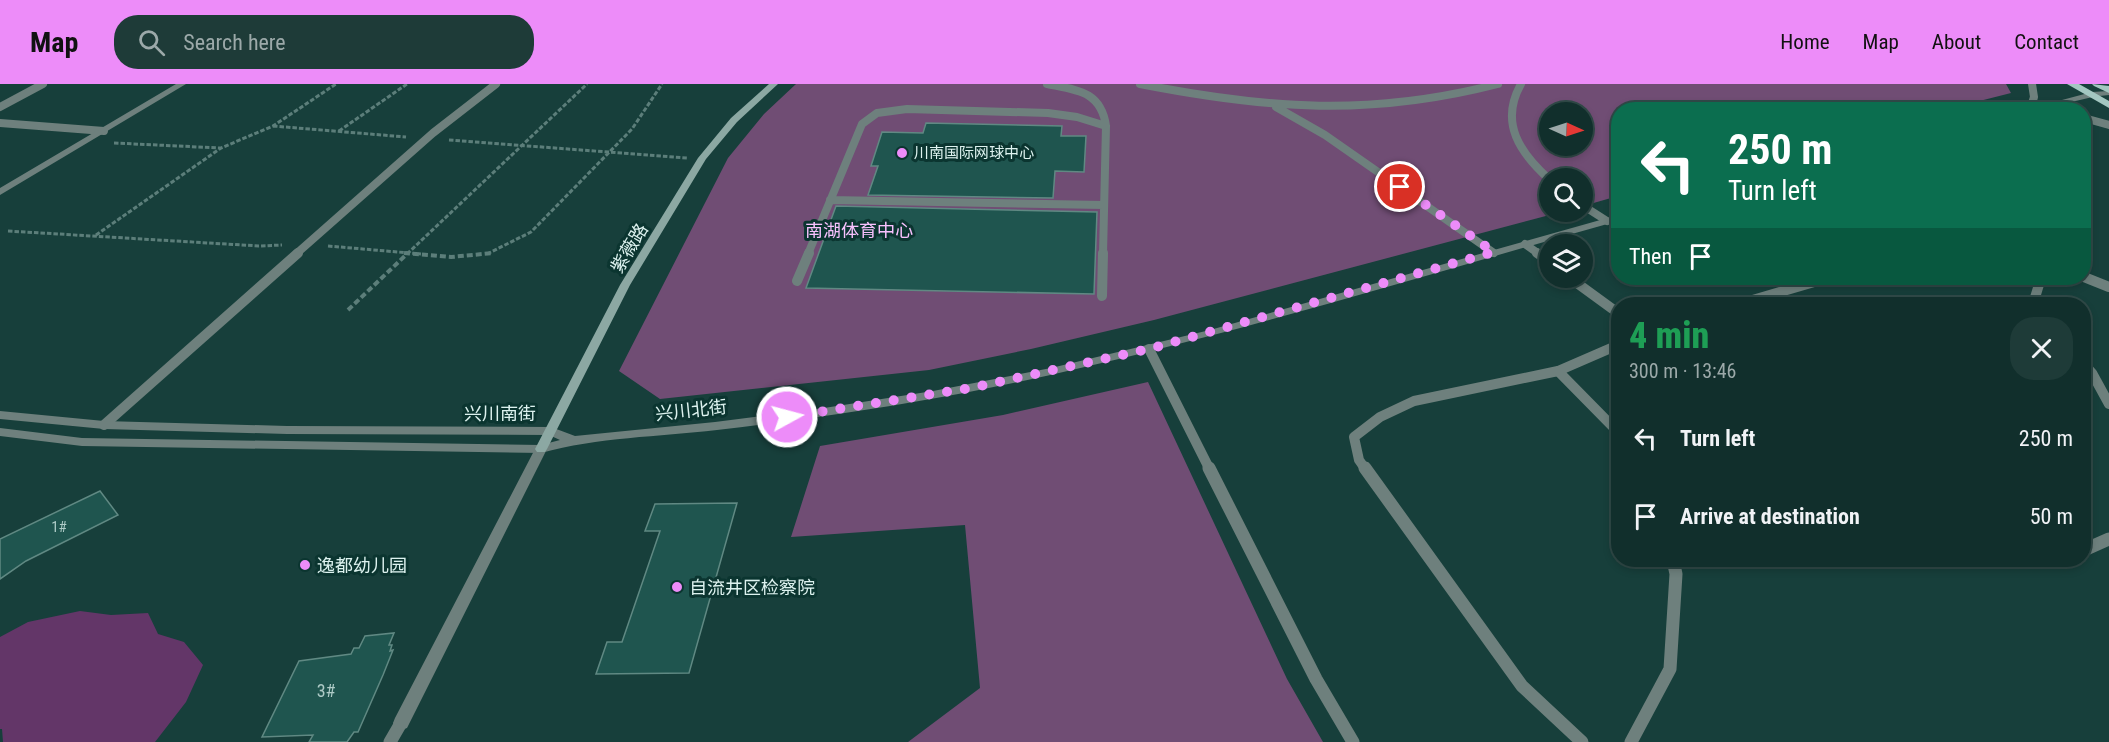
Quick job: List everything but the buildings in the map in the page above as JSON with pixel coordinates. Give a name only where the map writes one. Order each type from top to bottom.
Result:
[{"type":"main road","name":"紫薇路","points":[[542,449],[625,285],[702,158],[734,120],[774,84]]},
{"type":"main road","points":[[2072,84],[2109,105]]},
{"type":"main road","points":[[2097,84],[2109,92]]},
{"type":"street","points":[[0,192],[182,84]]},
{"type":"street","points":[[2058,102],[2109,92]]},
{"type":"street","name":"兴川北街","points":[[570,439],[678,430],[830,411],[971,388],[1149,349],[1611,221]]},
{"type":"street","name":"兴川南街","points":[[0,415],[104,425],[287,430],[551,431],[570,439]]},
{"type":"street","name":"兴川南街","points":[[0,432],[82,442],[542,449],[570,439]]},
{"type":"street","points":[[401,723],[542,449]]},
{"type":"lane","points":[[0,107],[43,84]]},
{"type":"lane","points":[[104,425],[426,139],[496,84]]},
{"type":"lane","points":[[1047,84],[1075,90],[1096,100],[1103,109],[1106,126],[1102,296]]},
{"type":"lane","points":[[1140,84],[1273,105],[1341,107],[1417,102],[1450,97],[1497,84]]},
{"type":"lane","points":[[1521,84],[1511,100],[1511,118],[1520,149],[1539,169]]},
{"type":"lane","points":[[2032,84],[2034,97],[2032,102]]},
{"type":"lane","points":[[1273,105],[1325,135],[1494,252]]},
{"type":"lane","points":[[797,280],[862,124],[869,116],[885,111],[907,109],[1048,113],[1077,117],[1106,126]]},
{"type":"lane","points":[[2091,120],[2109,125]]},
{"type":"lane","points":[[0,123],[104,131]]},
{"type":"lane","points":[[830,200],[1104,205]]},
{"type":"lane","points":[[1593,210],[1611,219]]},
{"type":"lane","points":[[1525,244],[1539,254]]},
{"type":"lane","points":[[2091,280],[2109,287]]},
{"type":"lane","points":[[1763,297],[1804,285]]},
{"type":"lane","points":[[1584,288],[1611,308]]},
{"type":"lane","points":[[1582,742],[1522,686],[1359,460],[1354,437],[1380,417],[1414,401],[1558,371],[1611,348]]},
{"type":"lane","points":[[1149,349],[1316,679],[1353,742]]},
{"type":"lane","points":[[1558,371],[1611,425]]},
{"type":"lane","points":[[2091,373],[2109,404]]},
{"type":"lane","points":[[2091,547],[2109,539]]},
{"type":"lane","points":[[1631,742],[1670,669],[1676,574],[1674,567]]},
{"type":"lane","points":[[390,742],[401,723]]},
{"type":"path","points":[[96,236],[221,148],[273,126],[336,84]]},
{"type":"path","points":[[339,131],[407,84]]},
{"type":"path","points":[[348,310],[587,84]]},
{"type":"path","points":[[8,231],[260,246],[308,244],[451,257],[492,254],[531,232],[632,129],[662,84]]},
{"type":"path","points":[[273,126],[639,156],[702,158]]},
{"type":"path","points":[[85,141],[221,148]]},
{"type":"green space","name":"南湖体育中心","points":[[796,84],[2006,84],[2011,93],[1976,102],[1611,102],[1611,198],[1593,203],[1593,168],[1539,168],[1539,218],[1154,320],[929,370],[660,399],[619,371],[728,158],[764,114]]},
{"type":"green space","points":[[1148,382],[1287,679],[1323,742],[908,742],[980,688],[965,525],[791,537],[820,446],[1003,415]]},
{"type":"shaded area","points":[[80,611],[111,615],[148,613],[158,634],[184,642],[203,665],[186,702],[155,742],[3,742],[2,729],[0,729],[0,637],[28,622]]},
{"type":"place","name":"川南国际网球中心","points":[[902,153]]},
{"type":"place","name":"逸都幼儿园","points":[[305,565]]},
{"type":"place","name":"自流井区检察院","points":[[677,587]]},
{"type":"route","points":[[787,417],[971,388],[1149,349],[1494,252],[1400,187]]}]
